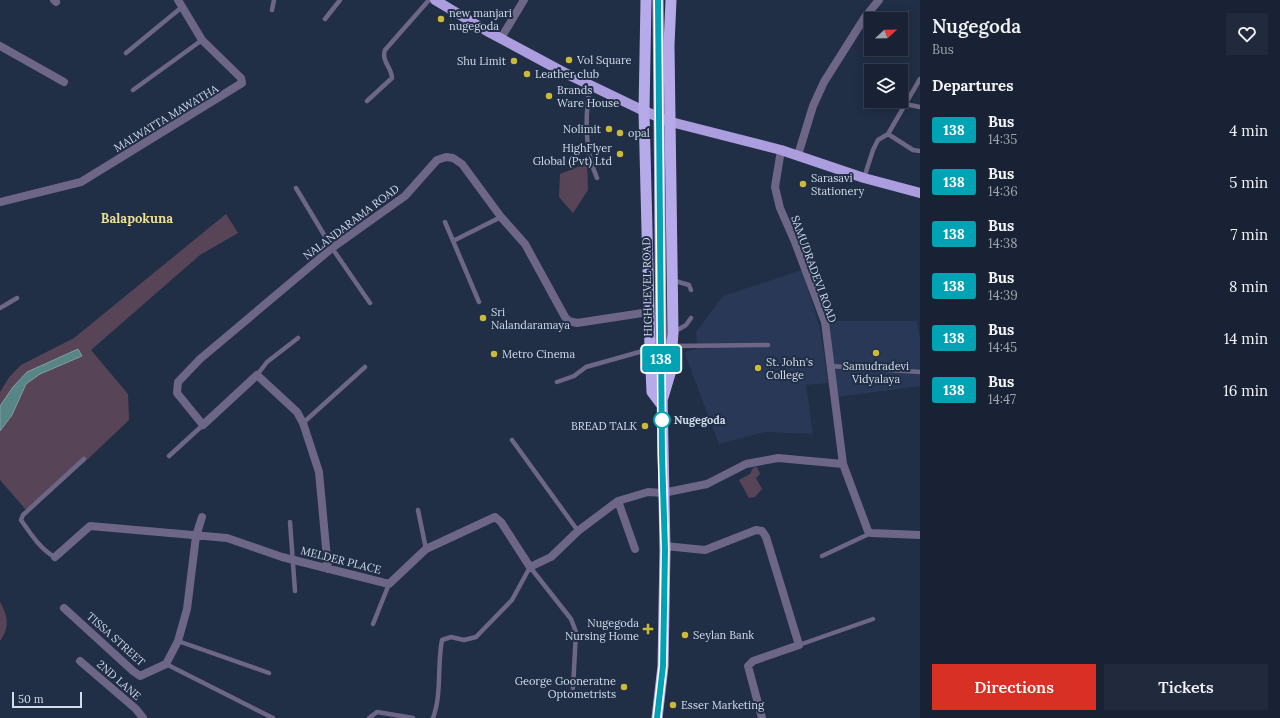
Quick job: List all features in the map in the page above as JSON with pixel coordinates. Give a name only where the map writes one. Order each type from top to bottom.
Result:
[{"type":"highway","points":[[646,0],[645,45],[640,109],[646,166],[652,392],[661,404]]},
{"type":"highway","name":"HIGH LEVEL ROAD","points":[[656,718],[663,666],[665,546],[661,404],[658,0]]},
{"type":"highway","points":[[661,404],[670,374],[673,333],[672,165],[669,45],[671,0]]},
{"type":"highway","points":[[645,45],[669,45]]},
{"type":"highway","points":[[646,166],[672,165]]},
{"type":"main road","points":[[435,0],[501,38],[590,85],[671,122],[781,150],[864,178],[920,193]]},
{"type":"street","points":[[501,38],[524,0]]},
{"type":"street","points":[[798,155],[813,106],[824,82],[865,17],[879,0]]},
{"type":"street","name":"MALWATTA MAWATHA","points":[[0,202],[82,182],[242,83],[241,78],[202,40],[180,3]]},
{"type":"street","points":[[0,46],[64,82]]},
{"type":"street","name":"SAMUDRADEVI ROAD","points":[[781,150],[775,187],[780,208],[795,242],[824,322],[843,464],[867,529],[871,534]]},
{"type":"street","name":"NALANDARAMA ROAD","points":[[203,425],[177,393],[178,382],[200,359],[332,248],[405,196],[437,160],[446,157],[453,158],[462,164],[501,217],[525,244],[565,317],[569,321],[577,323],[649,312]]},
{"type":"street","points":[[203,425],[257,375],[297,412],[304,423],[319,472],[328,569]]},
{"type":"street","points":[[530,567],[551,557],[578,531],[618,501],[648,492],[663,493],[707,484],[746,464],[778,458],[843,464]]},
{"type":"street","points":[[618,501],[635,549]]},
{"type":"street","points":[[166,664],[178,641],[187,610],[196,536],[202,516]]},
{"type":"street","name":"MELDER PLACE","points":[[55,557],[90,526],[227,538],[292,559],[389,584],[426,549],[497,518],[530,567]]},
{"type":"street","points":[[665,546],[691,550],[705,550],[756,530],[762,531],[772,555],[800,645],[754,662],[748,666],[762,718]]},
{"type":"street","points":[[871,534],[920,535]]},
{"type":"street","name":"TISSA STREET","points":[[64,608],[140,676],[166,664]]},
{"type":"street","name":"2ND LANE","points":[[80,661],[136,709],[143,718]]},
{"type":"lane","points":[[272,10],[274,0]]},
{"type":"lane","points":[[325,20],[340,0]]},
{"type":"lane","points":[[368,101],[392,78],[392,74],[384,58],[385,50],[429,0]]},
{"type":"lane","points":[[126,53],[180,3]]},
{"type":"lane","points":[[133,90],[202,40]]},
{"type":"lane","points":[[908,99],[920,79]]},
{"type":"lane","points":[[590,85],[587,104],[587,134],[592,168],[597,178]]},
{"type":"lane","points":[[908,105],[920,107]]},
{"type":"lane","points":[[864,178],[873,150],[878,140],[888,134],[903,108]]},
{"type":"lane","points":[[888,134],[913,150],[920,150]]},
{"type":"lane","points":[[296,188],[332,248],[370,303]]},
{"type":"lane","points":[[453,240],[501,217]]},
{"type":"lane","points":[[445,222],[479,302]]},
{"type":"lane","points":[[672,280],[689,284],[691,290]]},
{"type":"lane","points":[[0,308],[17,298]]},
{"type":"lane","points":[[673,333],[686,325],[691,318]]},
{"type":"lane","points":[[257,375],[268,362],[298,338]]},
{"type":"lane","points":[[672,346],[768,345]]},
{"type":"lane","points":[[557,382],[574,376],[586,368],[650,349]]},
{"type":"lane","points":[[829,366],[920,372]]},
{"type":"lane","points":[[304,423],[365,367]]},
{"type":"lane","points":[[169,456],[203,425]]},
{"type":"lane","points":[[512,440],[578,531]]},
{"type":"lane","points":[[55,557],[49,554],[28,530],[22,520],[23,515],[84,459]]},
{"type":"lane","points":[[418,510],[426,549]]},
{"type":"lane","points":[[290,522],[295,591]]},
{"type":"lane","points":[[822,556],[871,534]]},
{"type":"lane","points":[[433,718],[438,686],[439,655],[442,640],[451,637],[464,640],[476,637],[512,600],[530,567],[571,619],[576,632],[573,688]]},
{"type":"lane","points":[[374,624],[389,584]]},
{"type":"lane","points":[[800,645],[873,619]]},
{"type":"lane","points":[[178,641],[269,673]]},
{"type":"lane","points":[[166,664],[273,718]]},
{"type":"lane","points":[[369,718],[378,712],[413,718]]},
{"type":"shaded area","points":[[587,163],[588,190],[573,213],[559,197],[560,174]]},
{"type":"shaded area","points":[[226,214],[238,233],[200,255],[91,350],[128,394],[129,420],[89,458],[27,511],[0,480],[0,392],[10,376],[21,365],[74,338]]},
{"type":"shaded area","name":"St. John's College","points":[[802,270],[820,328],[828,383],[806,385],[813,434],[765,432],[719,444],[684,352],[697,349],[696,332],[723,296]]},
{"type":"shaded area","name":"Samudradevi Vidyalaya","points":[[828,321],[917,321],[920,339],[920,386],[838,397]]},
{"type":"shaded area","points":[[78,349],[82,356],[40,374],[26,384],[12,415],[0,431],[0,406],[13,387],[27,372]]},
{"type":"shaded area","points":[[757,467],[760,474],[756,478],[762,489],[755,497],[749,498],[739,480],[750,474],[753,468]]},
{"type":"shaded area","points":[[0,602],[5,612],[7,626],[0,641]]},
{"type":"bus line","name":"138","points":[[657,718],[663,666],[665,550],[662,454],[658,0]]},
{"type":"place","name":"new manjari nugegoda","points":[[441,19]]},
{"type":"place","name":"Vol Square","points":[[569,60]]},
{"type":"place","name":"Shu Limit","points":[[514,61]]},
{"type":"place","name":"Leather club","points":[[527,74]]},
{"type":"place","name":"Brands Ware House","points":[[549,96]]},
{"type":"place","name":"Nolimit","points":[[609,129]]},
{"type":"place","name":"opal","points":[[620,133]]},
{"type":"place","name":"HighFlyer Global (Pvt) Ltd","points":[[620,154]]},
{"type":"place","name":"Sarasavi Stationery","points":[[803,184]]},
{"type":"place","name":"Sri Nalandaramaya","points":[[483,318]]},
{"type":"place","name":"Samudradevi Vidyalaya","points":[[876,353]]},
{"type":"place","name":"Metro Cinema","points":[[494,354]]},
{"type":"place","name":"St. John's College","points":[[758,368]]},
{"type":"place","name":"Nugegoda","points":[[662,420]]},
{"type":"place","name":"BREAD TALK","points":[[645,426]]},
{"type":"place","name":"Nugegoda Nursing Home","points":[[648,629]]},
{"type":"place","name":"Seylan Bank","points":[[685,635]]},
{"type":"place","name":"George Gooneratne Optometrists","points":[[624,687]]},
{"type":"place","name":"Esser Marketing","points":[[673,705]]},
{"type":"district","name":"Balapokuna","points":[[137,218]]}]
